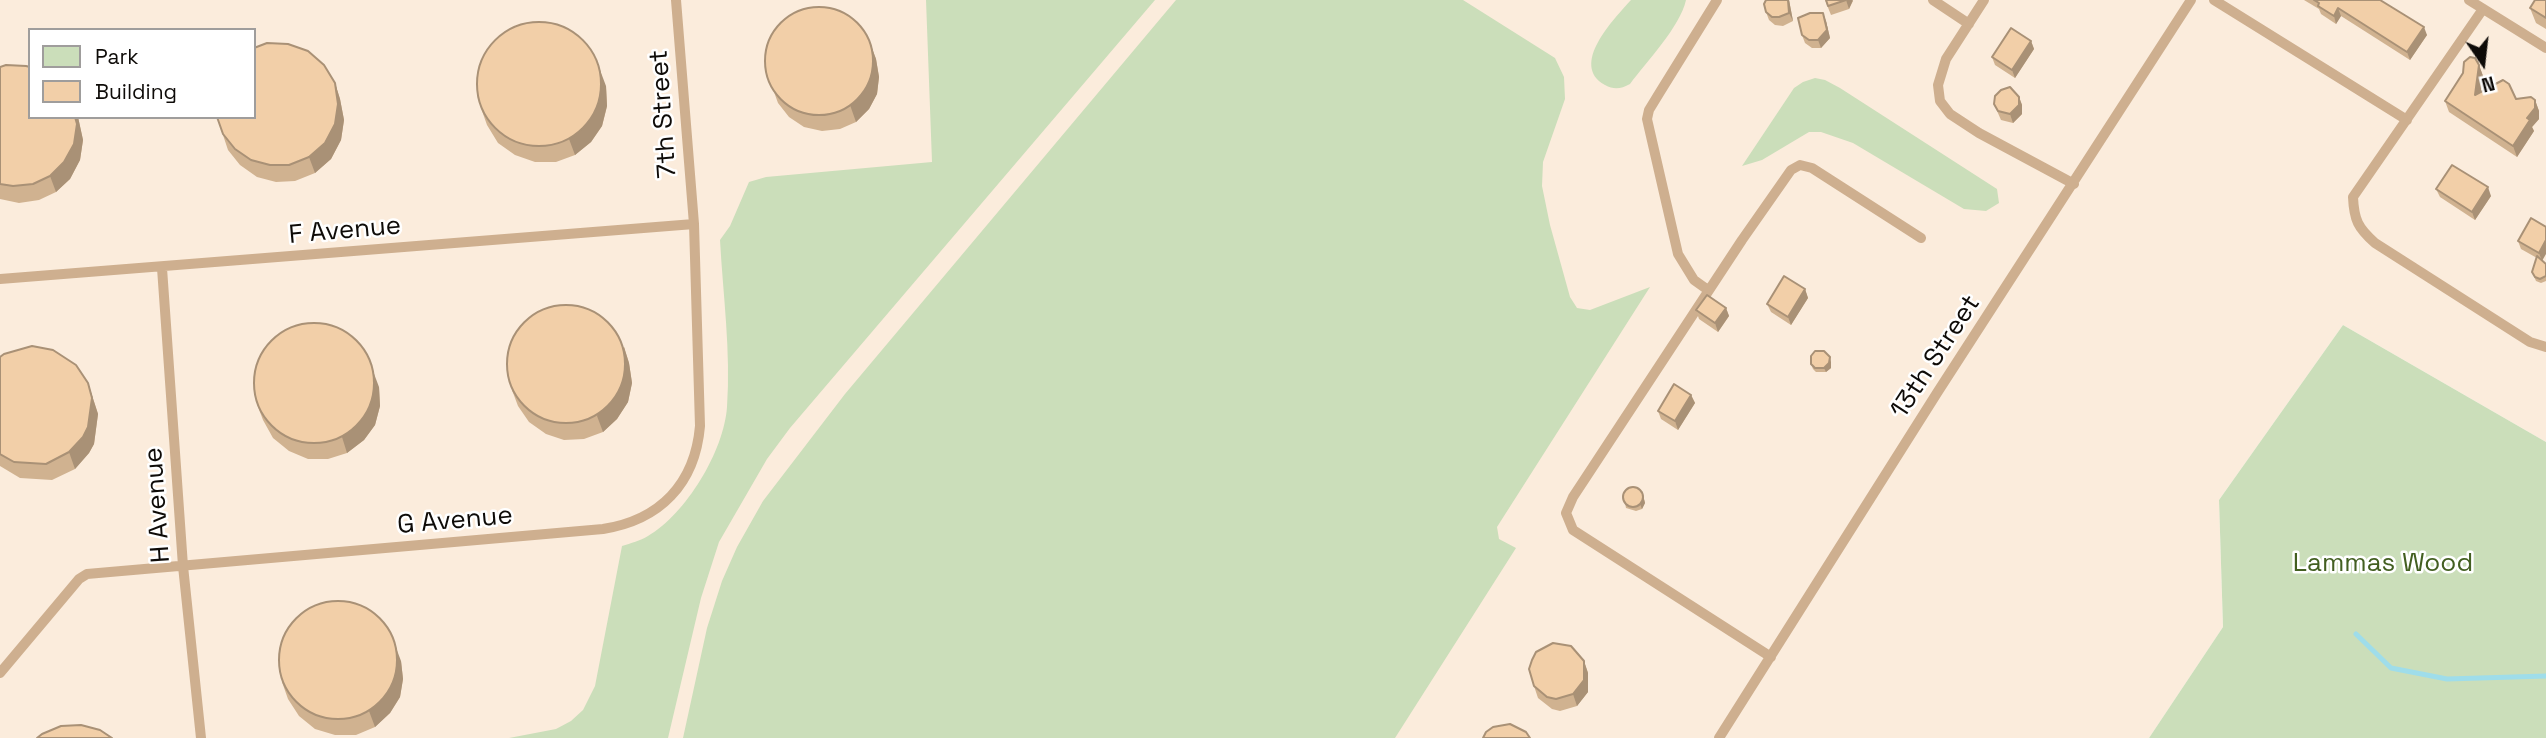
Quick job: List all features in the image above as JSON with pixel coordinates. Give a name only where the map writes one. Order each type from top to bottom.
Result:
[{"type":"lane","name":"7th Street","points":[[676,0],[694,224]]},
{"type":"lane","points":[[1708,290],[1694,280],[1678,254],[1647,120],[1649,110],[1717,0]]},
{"type":"lane","points":[[1933,0],[1969,24]]},
{"type":"lane","points":[[1984,0],[1942,69],[1938,93],[1945,108],[1979,133],[2074,184]]},
{"type":"lane","name":"13th Street","points":[[1719,738],[1937,393],[2191,0]]},
{"type":"lane","points":[[2214,0],[2407,120]]},
{"type":"lane","points":[[2469,0],[2546,48]]},
{"type":"lane","points":[[2483,9],[2353,197],[2354,216],[2362,232],[2375,243],[2530,342],[2546,347]]},
{"type":"lane","points":[[1771,657],[1573,530],[1566,513],[1573,497],[1708,290],[1791,170],[1800,165],[1812,168],[1921,238]]},
{"type":"lane","name":"F Avenue","points":[[0,279],[694,224]]},
{"type":"lane","name":"G Avenue","points":[[0,673],[79,579],[98,572],[603,528],[632,522],[653,512],[681,483],[694,459],[699,439],[694,224]]},
{"type":"lane","name":"H Avenue","points":[[162,268],[183,566],[201,738]]},
{"type":"shaded area","points":[[0,0],[2546,0],[2546,442],[2343,325],[2219,500],[2223,627],[2149,738],[0,738]]},
{"type":"green space","points":[[926,0],[1155,0],[790,428],[767,459],[719,542],[701,598],[668,738],[509,738],[556,729],[583,710],[595,686],[622,546],[645,538],[676,513],[701,480],[719,443],[727,407],[728,386],[720,240],[730,226],[749,182],[766,177],[932,162]]},
{"type":"green space","points":[[1176,0],[1463,0],[1555,58],[1564,77],[1565,99],[1543,162],[1542,186],[1570,297],[1577,308],[1590,310],[1650,287],[1497,527],[1499,539],[1516,548],[1395,738],[683,738],[707,628],[722,581],[737,547],[763,501],[845,394]]},
{"type":"green space","points":[[1631,0],[1686,0],[1670,32],[1630,84],[1611,88],[1595,76],[1591,66],[1593,54],[1606,30]]},
{"type":"green space","points":[[1815,78],[1840,88],[1997,189],[1999,203],[1986,211],[1964,209],[1853,143],[1821,132],[1809,132],[1762,160],[1742,166],[1794,88]]},
{"type":"green space","name":"Lammas Wood","points":[[2343,325],[2546,442],[2546,738],[2149,738],[2223,627],[2219,500]]},
{"type":"building","points":[[1766,0],[1788,0],[1789,13],[1772,17],[1766,12]]},
{"type":"building","points":[[1826,0],[1846,0],[1828,6]]},
{"type":"building","points":[[2314,0],[2380,0],[2424,27],[2407,52],[2338,8],[2334,16],[2318,6],[2319,3]]},
{"type":"building","points":[[2535,0],[2546,0],[2546,18],[2530,8]]},
{"type":"building","points":[[819,7],[840,11],[857,23],[869,40],[873,61],[869,82],[857,99],[840,111],[819,115],[798,111],[781,99],[769,82],[765,61],[769,40],[781,23],[798,11]]},
{"type":"building","points":[[1810,13],[1823,13],[1827,30],[1818,40],[1809,40],[1802,35],[1798,18]]},
{"type":"building","points":[[539,22],[563,27],[583,40],[596,60],[601,84],[596,108],[583,128],[563,141],[539,146],[515,141],[495,128],[482,108],[477,84],[482,60],[495,40],[515,27]]},
{"type":"building","points":[[2011,28],[2031,41],[2012,70],[1992,57]]},
{"type":"building","points":[[267,43],[288,44],[308,51],[324,65],[335,83],[338,104],[335,124],[325,143],[309,157],[289,165],[270,165],[251,160],[235,149],[223,134],[218,119],[256,119],[256,47]]},
{"type":"building","points":[[2470,57],[2475,58],[2479,65],[2475,95],[2503,80],[2509,84],[2516,99],[2531,97],[2535,100],[2535,108],[2527,118],[2530,120],[2513,146],[2445,101],[2463,73],[2464,62]]},
{"type":"building","points":[[28,66],[28,119],[76,119],[77,124],[74,144],[64,162],[50,176],[33,184],[0,184],[0,67]]},
{"type":"building","points":[[2010,87],[2019,97],[2019,105],[2010,114],[1998,111],[1994,104],[1995,96]]},
{"type":"building","points":[[2452,165],[2488,187],[2472,212],[2436,189]]},
{"type":"building","points":[[2531,218],[2546,227],[2546,240],[2539,253],[2518,241]]},
{"type":"building","points":[[2537,256],[2546,264],[2546,276],[2540,279],[2532,272]]},
{"type":"building","points":[[1784,276],[1805,289],[1788,317],[1767,304]]},
{"type":"building","points":[[1707,295],[1726,308],[1715,323],[1696,310]]},
{"type":"building","points":[[566,305],[589,309],[608,322],[621,341],[625,364],[621,387],[608,406],[589,419],[566,423],[543,419],[524,406],[511,387],[507,364],[511,341],[524,322],[543,309]]},
{"type":"building","points":[[314,323],[337,328],[356,341],[369,360],[374,383],[369,406],[356,425],[337,438],[314,443],[291,438],[272,425],[259,406],[254,383],[259,360],[272,341],[291,328]]},
{"type":"building","points":[[32,346],[53,350],[76,365],[88,383],[92,398],[88,427],[83,437],[69,452],[46,464],[14,462],[0,454],[0,357]]},
{"type":"building","points":[[1815,351],[1824,351],[1830,357],[1824,368],[1815,368],[1811,364],[1811,356]]},
{"type":"building","points":[[1674,384],[1691,395],[1675,421],[1658,411]]},
{"type":"building","points":[[1633,487],[1640,490],[1643,497],[1640,504],[1633,507],[1626,504],[1623,497],[1626,490]]},
{"type":"building","points":[[338,601],[361,605],[380,618],[393,637],[397,660],[393,683],[380,702],[361,715],[338,719],[315,715],[296,702],[283,683],[279,660],[283,637],[296,618],[315,605]]},
{"type":"building","points":[[1553,643],[1571,646],[1584,661],[1584,680],[1573,694],[1556,699],[1547,697],[1534,686],[1529,669],[1536,652]]},
{"type":"building","points":[[1510,724],[1526,732],[1530,738],[1483,738],[1493,727]]},
{"type":"building","points":[[81,725],[100,730],[112,738],[37,738],[61,726]]},
{"type":"waterway","points":[[2356,634],[2391,668],[2447,679],[2546,676]]}]
